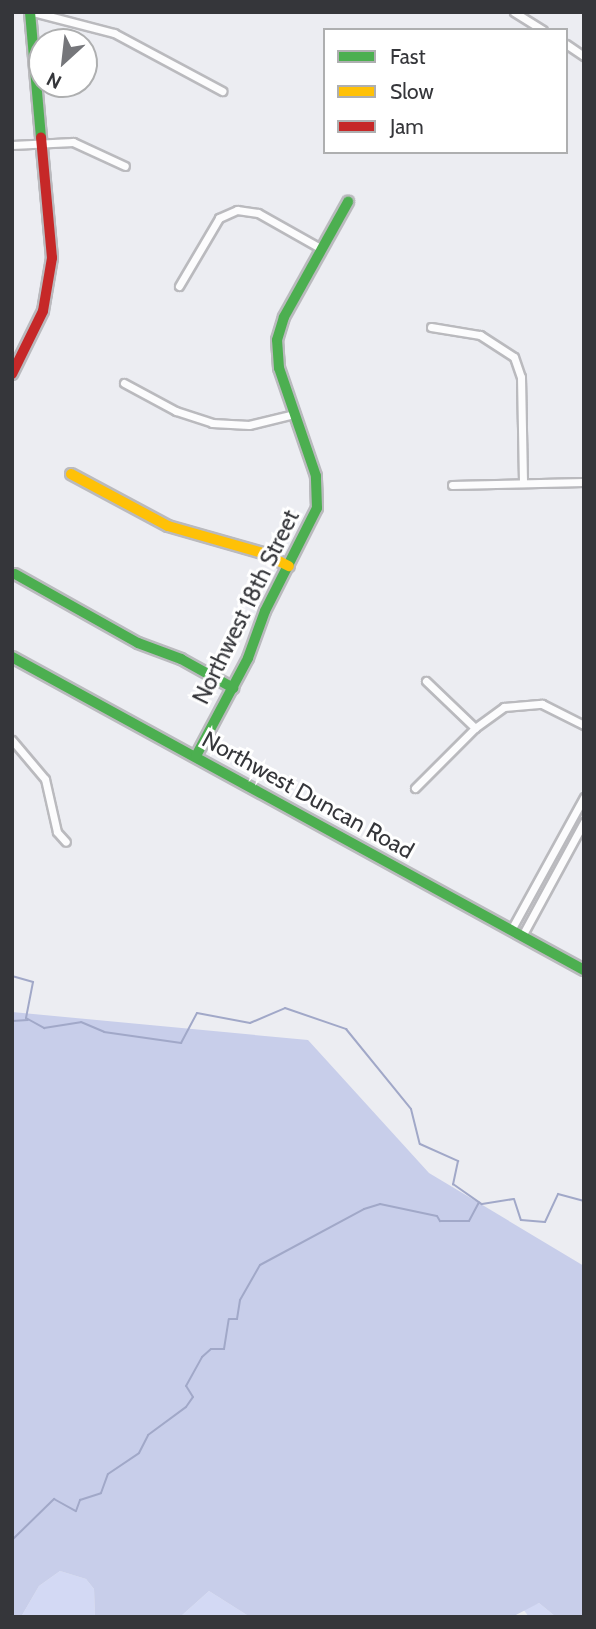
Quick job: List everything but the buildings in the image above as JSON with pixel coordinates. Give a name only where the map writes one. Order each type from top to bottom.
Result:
[{"type":"street","points":[[12,374],[37,328],[51,279],[52,244],[41,141],[32,12],[114,33],[222,91]]},
{"type":"street","points":[[514,12],[541,28]]},
{"type":"street","points":[[568,45],[584,57]]},
{"type":"street","points":[[12,145],[41,141],[82,144],[125,166]]},
{"type":"street","name":"Northwest 18th Street","points":[[195,756],[233,688],[289,566],[312,524],[317,493],[316,476],[279,368],[277,340],[284,317],[348,202]]},
{"type":"street","points":[[179,286],[219,218],[237,210],[258,213],[322,249]]},
{"type":"street","points":[[431,327],[480,335],[514,357],[520,377],[523,483]]},
{"type":"street","points":[[124,383],[176,411],[212,423],[249,425],[294,414]]},
{"type":"street","points":[[71,474],[168,526],[263,553],[289,566]]},
{"type":"street","points":[[452,485],[584,482]]},
{"type":"street","points":[[15,574],[138,643],[181,659],[233,688]]},
{"type":"street","name":"Northwest Duncan Road","points":[[12,657],[584,970]]},
{"type":"street","points":[[426,681],[475,728]]},
{"type":"street","points":[[415,788],[494,712],[528,702],[553,708],[584,725]]},
{"type":"street","points":[[12,740],[45,779],[58,832],[66,842]]},
{"type":"street","points":[[516,933],[584,797]]},
{"type":"street","points":[[516,933],[584,822]]},
{"type":"street","points":[[564,833],[575,838]]},
{"type":"shaded area","points":[[12,1012],[308,1040],[429,1173],[584,1266],[584,1617],[556,1617],[539,1603],[512,1617],[250,1617],[209,1591],[180,1617],[95,1617],[94,1589],[86,1579],[60,1571],[39,1586],[21,1617],[12,1617]]},
{"type":"shaded area","points":[[60,1571],[86,1579],[94,1589],[95,1617],[21,1617],[39,1586]]},
{"type":"shaded area","points":[[209,1591],[250,1617],[180,1617]]},
{"type":"shaded area","points":[[539,1603],[556,1617],[529,1617],[523,1609]]},
{"type":"waterway","points":[[12,976],[33,982],[26,1018],[44,1028],[81,1022],[104,1032],[181,1043],[197,1013],[250,1023],[285,1008],[346,1029],[411,1109],[420,1144],[458,1161],[453,1184],[482,1204],[514,1199],[521,1220],[545,1222],[558,1194],[584,1201]]},
{"type":"waterway","points":[[12,1021],[28,1020]]},
{"type":"waterway","points":[[12,1540],[54,1499],[76,1511],[80,1500],[101,1493],[108,1474],[139,1453],[148,1435],[186,1407],[193,1397],[186,1386],[202,1357],[211,1349],[224,1349],[229,1319],[237,1319],[240,1300],[260,1265],[364,1209],[380,1204],[437,1216],[440,1221],[469,1221],[479,1202]]},
{"type":"traffic: fast","points":[[30,12],[41,137]]},
{"type":"traffic: fast","points":[[196,756],[248,658],[265,611],[317,508],[316,476],[279,368],[277,340],[284,317],[348,202]]},
{"type":"traffic: fast","points":[[15,574],[138,643],[181,659],[233,688]]},
{"type":"traffic: fast","points":[[12,657],[584,970]]},
{"type":"traffic: slow","points":[[71,474],[168,526],[263,553],[289,566]]},
{"type":"traffic: jam","points":[[12,374],[43,311],[52,258],[41,137]]}]
